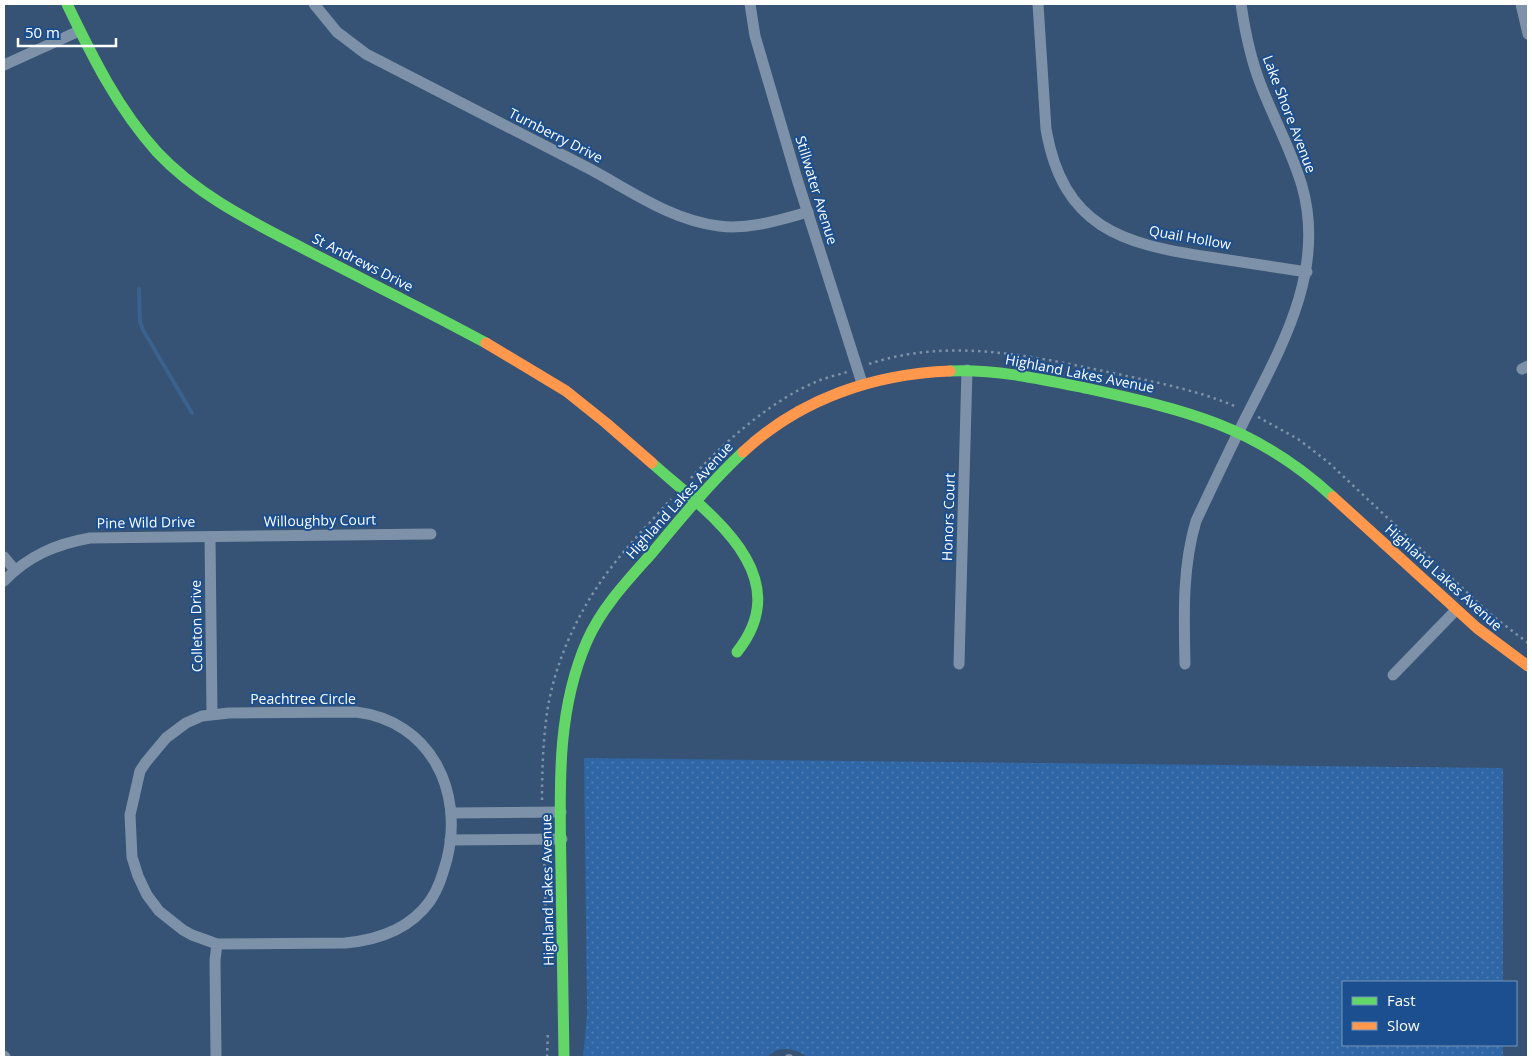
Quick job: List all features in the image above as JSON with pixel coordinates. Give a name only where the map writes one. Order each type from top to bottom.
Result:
[{"type":"street","name":"St Andrews Drive","points":[[67,4],[105,80],[127,113],[148,142],[187,180],[216,201],[243,217],[466,332],[531,368],[568,393],[604,421],[696,500],[739,544],[753,571],[757,587],[758,612],[754,627],[737,652]]},
{"type":"street","name":"Turnberry Drive","points":[[314,4],[337,32],[366,54],[600,174],[658,207],[696,222],[730,227],[754,226],[808,212]]},
{"type":"street","name":"Stillwater Avenue","points":[[750,4],[755,36],[862,383]]},
{"type":"street","name":"Quail Hollow","points":[[1038,4],[1046,128],[1049,145],[1055,166],[1064,186],[1085,212],[1102,226],[1122,237],[1147,246],[1307,272]]},
{"type":"street","name":"Lake Shore Avenue","points":[[1185,664],[1186,564],[1196,522],[1283,344],[1301,298],[1307,272],[1310,244],[1303,188],[1294,160],[1262,89],[1246,34],[1241,4]]},
{"type":"street","points":[[1521,4],[1528,34]]},
{"type":"street","points":[[4,65],[79,31]]},
{"type":"street","name":"Highland Lakes Avenue","points":[[564,1057],[562,742],[567,708],[581,657],[588,640],[612,599],[696,500],[737,457],[778,424],[810,405],[862,383],[921,372],[967,370],[991,372],[1159,403],[1214,420],[1262,443],[1307,473],[1456,610],[1509,654],[1528,666]]},
{"type":"street","name":"Honors Court","points":[[959,664],[967,370]]},
{"type":"street","name":"Willoughby Court","points":[[210,537],[312,534],[431,534]]},
{"type":"street","name":"Pine Wild Drive","points":[[4,581],[30,559],[53,548],[90,538],[111,536],[210,537]]},
{"type":"street","name":"Colleton Drive","points":[[210,537],[212,714]]},
{"type":"street","points":[[4,557],[15,570]]},
{"type":"street","points":[[1393,675],[1456,610]]},
{"type":"street","name":"Peachtree Circle","points":[[356,712],[372,714],[389,720],[405,729],[433,759],[443,778],[451,813],[450,840],[442,876],[435,893],[425,908],[393,932],[365,942],[345,943],[217,944],[183,930],[159,911],[147,895],[132,857],[130,816],[140,771],[158,745],[186,723],[212,714],[356,712]]},
{"type":"street","points":[[451,813],[561,812]]},
{"type":"street","points":[[450,840],[562,838]]},
{"type":"street","points":[[216,1057],[215,960],[217,944]]},
{"type":"path","points":[[542,812],[543,752],[547,711],[557,670],[568,641],[604,577],[703,464],[740,430],[771,408],[818,381],[871,363],[916,353],[937,350],[1014,353],[1199,392],[1249,412],[1298,439],[1328,462],[1489,613],[1528,643]]},
{"type":"path","points":[[543,839],[546,930]]},
{"type":"path","points":[[547,1057],[548,1023]]},
{"type":"shaded area","points":[[584,758],[1503,768],[1503,981],[1342,981],[1342,1046],[1503,1046],[1503,1057],[807,1057],[792,1050],[781,1049],[768,1057],[583,1057],[587,1014]]},
{"type":"waterway","points":[[139,289],[140,322],[143,330],[192,413]]},
{"type":"traffic: fast","points":[[67,4],[96,62],[130,118],[157,152],[192,183],[210,197],[250,220],[486,343]]},
{"type":"traffic: fast","points":[[950,371],[1001,373],[1035,378],[1121,396],[1187,413],[1247,437],[1275,453],[1304,473],[1333,497]]},
{"type":"traffic: fast","points":[[564,1057],[560,784],[564,726],[569,697],[577,669],[593,629],[616,594],[696,501],[743,452]]},
{"type":"traffic: fast","points":[[652,463],[719,523],[738,546],[752,570],[758,596],[754,623],[737,652]]},
{"type":"traffic: slow","points":[[486,343],[566,391],[652,463]]},
{"type":"traffic: slow","points":[[743,452],[765,433],[789,417],[839,393],[893,377],[950,371]]},
{"type":"traffic: slow","points":[[1333,497],[1477,628],[1528,666]]}]
